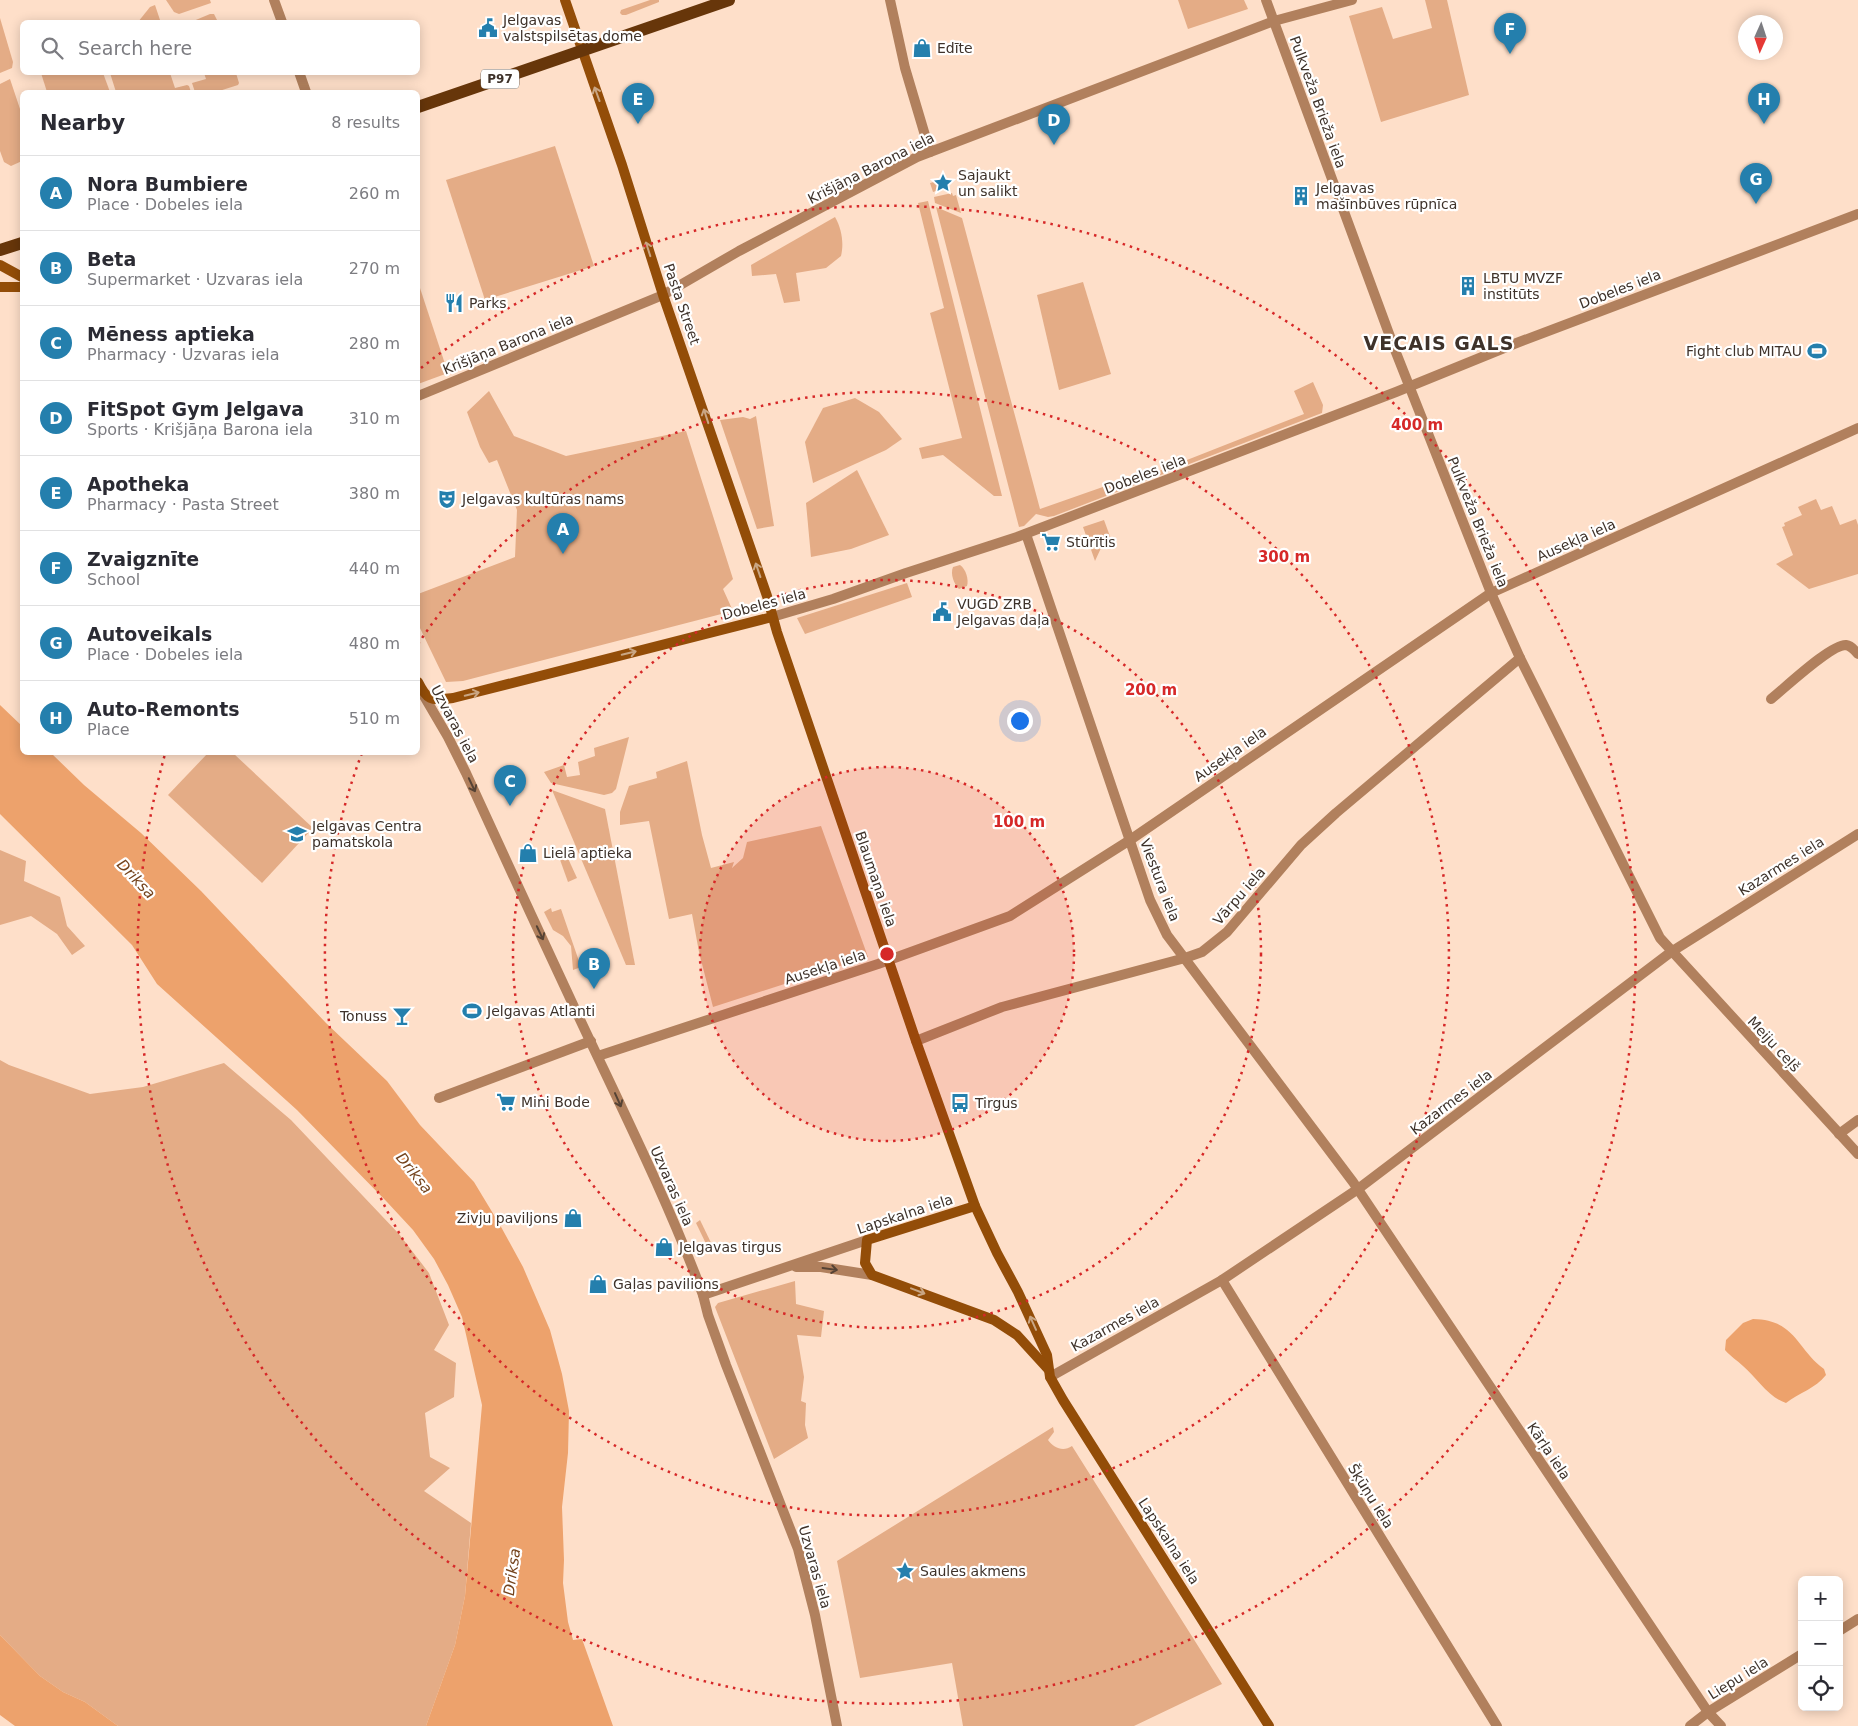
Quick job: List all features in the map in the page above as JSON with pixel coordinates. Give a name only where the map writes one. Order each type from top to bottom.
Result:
[{"type":"main road","name":"Pasta Street","points":[[565,0],[622,165],[663,295],[767,596],[772,616]]},
{"type":"main road","name":"P97","points":[[420,106],[729,0]]},
{"type":"main road","points":[[0,250],[20,244]]},
{"type":"main road","points":[[0,266],[20,275]]},
{"type":"main road","points":[[0,287],[20,287]]},
{"type":"main road","name":"Dobeles iela","points":[[424,696],[433,700],[453,698],[772,616]]},
{"type":"main road","name":"Blaumaņa iela","points":[[772,616],[916,1041],[975,1206]]},
{"type":"main road","name":"Uzvaras iela","points":[[420,687],[424,696]]},
{"type":"main road","name":"Lapskalna iela","points":[[867,1240],[975,1206],[1047,1355],[1049,1373]]},
{"type":"main road","points":[[867,1240],[866,1263],[872,1275]]},
{"type":"main road","name":"Lapskalna iela","points":[[872,1275],[994,1320],[1017,1335],[1049,1373],[1062,1400],[1269,1726]]},
{"type":"street","points":[[274,0],[281,20]]},
{"type":"street","points":[[890,0],[905,68],[930,152]]},
{"type":"street","name":"Pulkveža Brieža iela","points":[[1266,0],[1409,386],[1491,593],[1520,658],[1660,938],[1671,952]]},
{"type":"street","name":"Krišjāņa Barona iela","points":[[420,395],[663,295],[739,251],[917,157],[1274,21],[1352,0]]},
{"type":"street","points":[[300,75],[305,90]]},
{"type":"street","name":"Dobeles iela","points":[[772,616],[833,600],[906,573],[1026,534],[1743,256],[1858,214]]},
{"type":"street","name":"Ausekļa iela","points":[[598,1056],[889,960],[1010,916],[1130,840],[1491,593],[1858,428]]},
{"type":"street","name":"Viestura iela","points":[[1026,534],[1150,900],[1158,918],[1167,935],[1358,1189]]},
{"type":"street","points":[[1772,699],[1825,654],[1838,646],[1852,647],[1858,654]]},
{"type":"street","name":"Vārpu iela","points":[[916,1041],[1002,1006],[1202,952],[1227,932],[1301,845],[1336,813],[1520,658]]},
{"type":"street","name":"Uzvaras iela","points":[[424,696],[466,773],[670,1213],[704,1295],[708,1315],[726,1365],[798,1549],[816,1621],[838,1726]]},
{"type":"street","name":"Kazarmes iela","points":[[1049,1373],[1222,1280],[1358,1189],[1671,952],[1858,834]]},
{"type":"street","name":"Meiju ceļš","points":[[1671,952],[1858,1154]]},
{"type":"street","points":[[439,1098],[591,1041]]},
{"type":"street","points":[[1839,1134],[1858,1120]]},
{"type":"street","name":"Kārļa iela","points":[[1358,1189],[1708,1712],[1721,1726]]},
{"type":"street","name":"Lapskalna iela","points":[[704,1295],[867,1240]]},
{"type":"street","name":"Lapskalna iela","points":[[788,1266],[821,1267],[872,1275]]},
{"type":"street","name":"Šķūņu iela","points":[[1222,1280],[1497,1726]]},
{"type":"street","points":[[1843,1628],[1858,1619]]},
{"type":"street","name":"Liepu iela","points":[[1690,1726],[1708,1712],[1798,1656]]},
{"type":"shaded area","points":[[166,0],[210,0],[211,3],[179,14],[174,12]]},
{"type":"shaded area","points":[[650,0],[659,0],[659,2],[626,15],[620,13],[621,10]]},
{"type":"shaded area","points":[[1178,0],[1244,0],[1248,9],[1188,29]]},
{"type":"shaded area","points":[[1425,0],[1447,0],[1469,95],[1381,122],[1349,16],[1382,7],[1393,39],[1432,28]]},
{"type":"shaded area","points":[[155,5],[160,20],[140,20],[150,7]]},
{"type":"shaded area","points":[[214,14],[217,20],[196,20]]},
{"type":"shaded area","points":[[0,18],[13,62],[12,68],[0,73]]},
{"type":"shaded area","points":[[42,75],[104,75],[109,90],[46,90]]},
{"type":"shaded area","points":[[111,75],[171,75],[175,88],[187,85],[190,90],[115,90]]},
{"type":"shaded area","points":[[205,75],[237,75],[239,83],[222,90],[194,90],[192,83],[206,79]]},
{"type":"shaded area","points":[[10,79],[20,109],[20,162],[11,166],[4,162],[0,151],[0,84]]},
{"type":"shaded area","points":[[555,146],[594,266],[485,300],[446,180]]},
{"type":"shaded area","points":[[945,179],[945,184],[948,187],[933,192],[930,183]]},
{"type":"shaded area","points":[[952,193],[953,196],[956,195],[961,213],[935,203],[934,197]]},
{"type":"shaded area","points":[[928,201],[1002,496],[994,496],[943,455],[922,459],[919,448],[962,438],[930,313],[944,308],[918,203]]},
{"type":"shaded area","points":[[936,207],[962,218],[1040,509],[1157,468],[1159,471],[1304,414],[1294,391],[1313,382],[1323,405],[1322,413],[1054,516],[1048,517],[1036,514],[1024,526],[1019,527]]},
{"type":"shaded area","points":[[835,217],[842,236],[841,256],[826,268],[796,273],[800,301],[784,303],[776,274],[752,276],[751,265]]},
{"type":"shaded area","points":[[1083,282],[1111,374],[1059,390],[1037,295]]},
{"type":"shaded area","points":[[420,288],[448,373],[420,383]]},
{"type":"shaded area","points":[[489,391],[514,436],[566,456],[686,431],[733,579],[723,589],[733,611],[463,681],[446,682],[420,628],[420,593],[515,557],[517,510],[497,460],[489,463],[480,447],[467,412]]},
{"type":"shaded area","points":[[855,398],[879,412],[902,439],[886,450],[813,483],[805,442],[823,408]]},
{"type":"shaded area","points":[[756,416],[774,526],[757,529],[720,420],[743,417],[750,419]]},
{"type":"shaded area","points":[[857,470],[889,535],[851,549],[811,557],[806,503]]},
{"type":"shaded area","points":[[1816,499],[1821,510],[1832,506],[1840,525],[1856,519],[1858,525],[1858,574],[1809,589],[1776,564],[1793,555],[1782,527],[1785,526],[1784,523],[1802,515],[1798,507]]},
{"type":"shaded area","points":[[1104,520],[1111,539],[1101,548],[1095,561],[1083,527]]},
{"type":"shaded area","points":[[960,565],[965,572],[968,584],[959,589],[954,582],[952,573],[953,567]]},
{"type":"shaded area","points":[[907,583],[912,597],[805,634],[797,618]]},
{"type":"shaded area","points":[[629,737],[616,789],[612,793],[604,795],[551,783],[544,772],[564,765],[567,777],[580,775],[578,762],[595,756],[594,748]]},
{"type":"shaded area","points":[[206,755],[235,755],[313,828],[262,883],[168,795]]},
{"type":"shaded area","points":[[687,761],[702,835],[711,868],[734,862],[732,868],[743,858],[747,842],[821,826],[868,957],[713,1007],[699,952],[692,914],[669,919],[649,821],[620,825],[620,812],[629,786],[657,778],[656,772]]},
{"type":"shaded area","points":[[552,790],[605,809],[635,965],[626,965]]},
{"type":"shaded area","points":[[0,850],[26,861],[24,881],[60,897],[67,926],[85,946],[72,955],[57,934],[31,916],[0,925]]},
{"type":"shaded area","points":[[566,854],[577,878],[568,882],[559,857]]},
{"type":"shaded area","points":[[551,908],[552,912],[561,909],[581,967],[573,970],[571,946],[563,936],[553,930],[544,912]]},
{"type":"shaded area","points":[[0,1060],[90,1094],[143,1087],[224,1063],[291,1120],[399,1234],[429,1273],[449,1325],[434,1350],[456,1363],[454,1397],[425,1413],[430,1457],[450,1468],[424,1491],[471,1523],[465,1596],[455,1645],[426,1726],[118,1726],[85,1702],[63,1692],[40,1676],[0,1635]]},
{"type":"shaded area","points":[[700,1220],[716,1253],[709,1250],[696,1223]]},
{"type":"shaded area","points":[[795,1281],[796,1304],[824,1311],[821,1337],[797,1335],[804,1377],[801,1401],[806,1403],[805,1425],[808,1438],[774,1459],[715,1307],[718,1303]]},
{"type":"shaded area","points":[[1053,1427],[1054,1432],[1048,1440],[1059,1448],[1065,1449],[1072,1446],[1222,1684],[1134,1726],[963,1726],[952,1663],[860,1678],[837,1561]]},
{"type":"water","name":"Driksa","points":[[0,705],[20,724],[20,755],[53,755],[84,785],[141,833],[201,891],[326,1023],[387,1081],[420,1125],[474,1182],[523,1267],[550,1330],[562,1374],[569,1411],[568,1453],[562,1507],[563,1583],[568,1622],[573,1640],[582,1639],[613,1726],[426,1726],[455,1645],[465,1596],[482,1405],[462,1317],[448,1285],[434,1259],[413,1230],[387,1202],[297,1110],[157,984],[132,945],[0,814]]},
{"type":"water","points":[[1753,1319],[1778,1324],[1794,1336],[1824,1369],[1826,1375],[1822,1380],[1786,1403],[1763,1387],[1725,1350],[1726,1340],[1743,1323]]},
{"type":"water","points":[[0,1635],[40,1676],[63,1692],[85,1702],[118,1726],[15,1726],[0,1715]]},
{"type":"place","name":"Jelgavas valstspilsētas dome","points":[[488,28]]},
{"type":"place","name":"Edīte","points":[[922,48]]},
{"type":"place","name":"Zvaigznīte","points":[[1510,54]]},
{"type":"place","name":"Apotheka","points":[[638,124]]},
{"type":"place","name":"Auto-Remonts","points":[[1764,124]]},
{"type":"place","name":"FitSpot Gym Jelgava","points":[[1054,145]]},
{"type":"place","name":"Sajaukt un salikt","points":[[943,183]]},
{"type":"place","name":"Jelgavas mašīnbūves rūpnīca","points":[[1301,196]]},
{"type":"place","name":"Autoveikals","points":[[1756,204]]},
{"type":"place","name":"LBTU MVZF institūts","points":[[1468,286]]},
{"type":"place","name":"Parks","points":[[454,303]]},
{"type":"place","name":"Fight club MITAU","points":[[1817,351]]},
{"type":"place","name":"Jelgavas kultūras nams","points":[[447,499]]},
{"type":"place","name":"Stūrītis","points":[[1051,542]]},
{"type":"place","name":"Nora Bumbiere","points":[[563,554]]},
{"type":"place","name":"VUGD ZRB Jelgavas daļa","points":[[942,612]]},
{"type":"place","name":"Mēness aptieka","points":[[510,806]]},
{"type":"place","name":"Jelgavas Centra pamatskola","points":[[297,834]]},
{"type":"place","name":"Lielā aptieka","points":[[528,853]]},
{"type":"place","name":"Beta","points":[[594,989]]},
{"type":"place","name":"Jelgavas Atlanti","points":[[472,1011]]},
{"type":"place","name":"Tonuss","points":[[402,1016]]},
{"type":"place","name":"Mini Bode","points":[[506,1102]]},
{"type":"place","name":"Tirgus","points":[[960,1103]]},
{"type":"place","name":"Zivju paviljons","points":[[573,1218]]},
{"type":"place","name":"Jelgavas tirgus","points":[[664,1247]]},
{"type":"place","name":"Gaļas pavilions","points":[[598,1284]]},
{"type":"place","name":"Saules akmens","points":[[905,1571]]},
{"type":"district","name":"VECAIS GALS","points":[[1439,343]]}]
